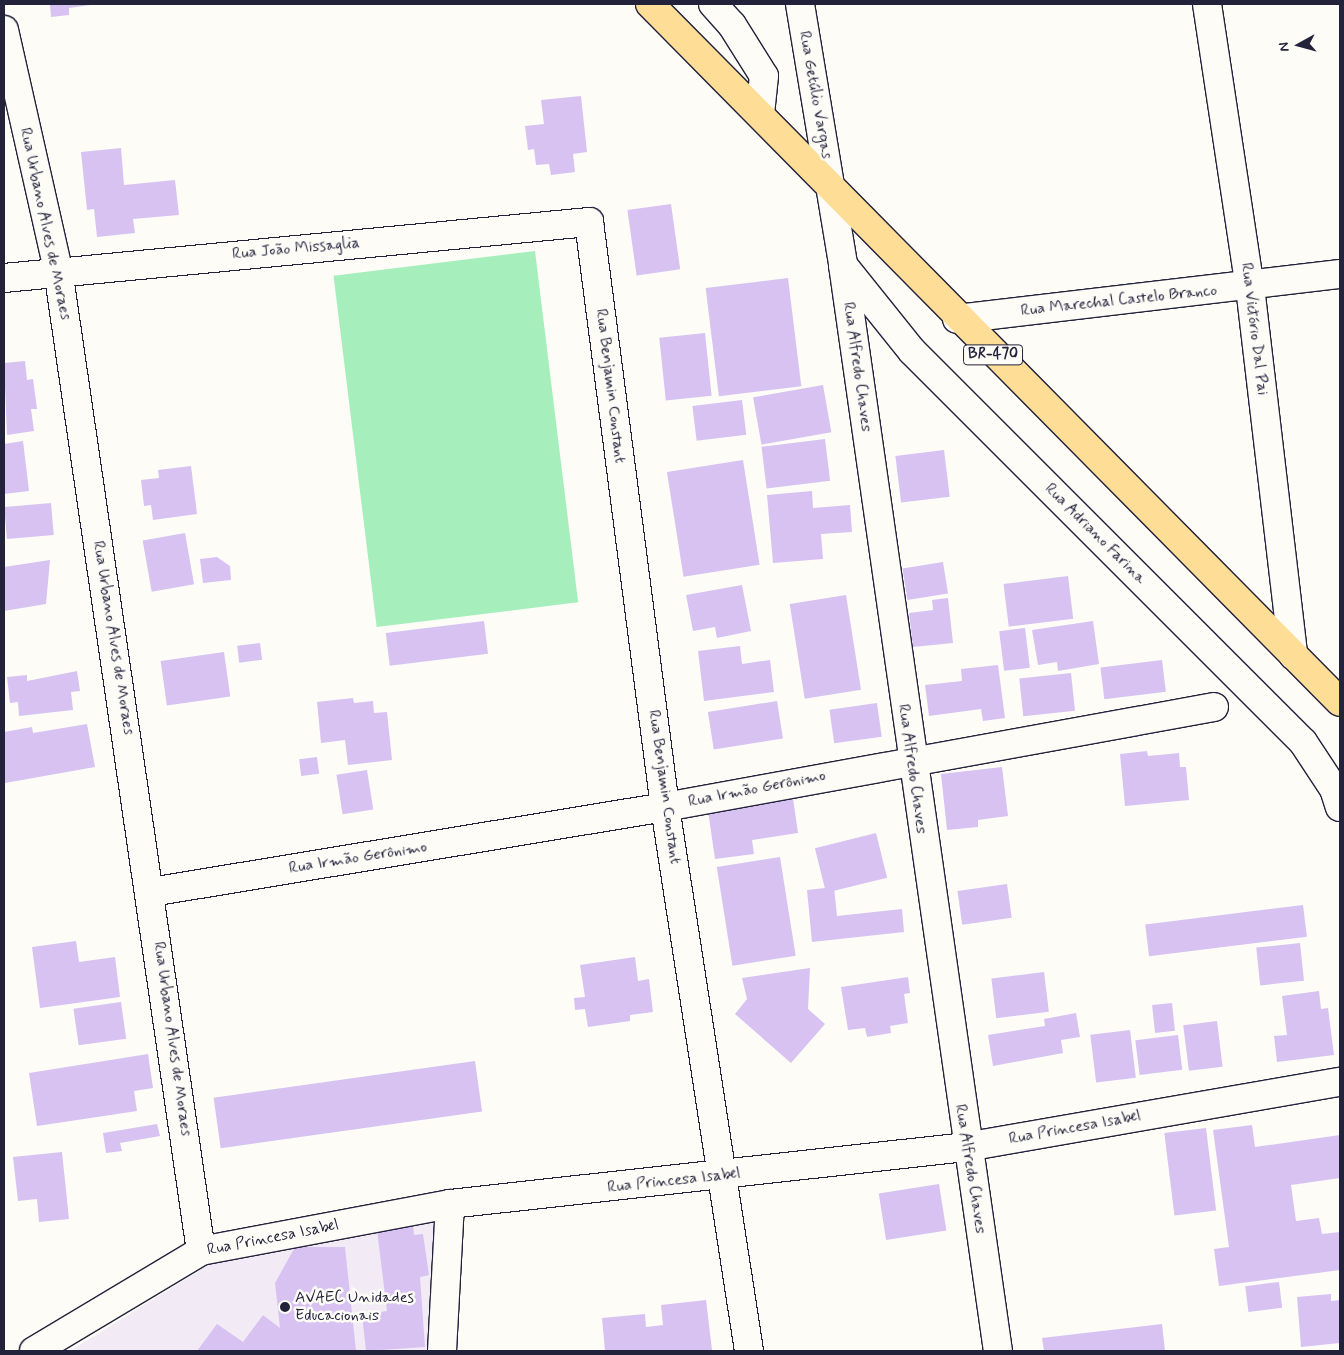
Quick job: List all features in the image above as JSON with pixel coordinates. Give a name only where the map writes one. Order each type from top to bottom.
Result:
[{"type":"highway","name":"BR-470","points":[[650,4],[831,185],[957,319],[1293,654],[1336,694]]},
{"type":"street","points":[[713,4],[732,25],[764,76],[760,114]]},
{"type":"street","name":"Rua Getúlio Vargas","points":[[800,4],[831,185]]},
{"type":"street","name":"Rua Victório Dal Pai","points":[[1207,4],[1250,287],[1293,654]]},
{"type":"street","name":"Rua Urbano Alves de Moraes","points":[[4,30],[58,270],[151,892],[201,1250]]},
{"type":"street","name":"Rua Alfredo Chaves","points":[[831,185],[966,1146],[998,1351]]},
{"type":"street","name":"Rua João Missaglia","points":[[4,278],[58,270],[589,222]]},
{"type":"street","name":"Rua Benjamin Constant","points":[[589,222],[665,807],[724,1177],[749,1351]]},
{"type":"street","name":"Rua Adriano Farina","points":[[843,265],[912,351],[1303,742],[1334,789],[1340,807]]},
{"type":"street","name":"Rua Marechal Castelo Branco","points":[[957,319],[1250,287],[1340,274]]},
{"type":"street","name":"Rua Irmão Gerônimo","points":[[151,892],[665,807],[911,760],[1214,707]]},
{"type":"street","name":"Rua Princesa Isabel","points":[[34,1351],[201,1250],[450,1204],[724,1177],[966,1146],[1340,1082]]},
{"type":"street","points":[[442,1351],[450,1204]]},
{"type":"shaded area","name":"AVAEC Unidades Educacionais","points":[[438,1218],[427,1351],[70,1351],[210,1264]]},
{"type":"green space","points":[[535,251],[578,602],[377,627],[334,276]]},
{"type":"building","points":[[50,4],[90,5],[69,8],[69,15],[51,17]]},
{"type":"building","points":[[581,96],[587,152],[573,154],[575,172],[551,175],[549,164],[536,165],[534,149],[528,150],[525,126],[544,124],[541,100]]},
{"type":"building","points":[[121,148],[124,185],[175,180],[179,215],[133,219],[135,233],[97,237],[94,209],[87,210],[81,152]]},
{"type":"building","points":[[671,204],[680,269],[637,275],[627,210]]},
{"type":"building","points":[[788,278],[801,386],[719,396],[706,288]]},
{"type":"building","points":[[705,333],[712,396],[666,400],[659,338]]},
{"type":"building","points":[[25,361],[27,380],[33,379],[37,409],[31,409],[34,431],[7,435],[4,363]]},
{"type":"building","points":[[823,385],[831,432],[761,445],[753,397]]},
{"type":"building","points":[[742,400],[746,435],[697,441],[692,406]]},
{"type":"building","points":[[825,439],[830,481],[767,488],[761,447]]},
{"type":"building","points":[[23,441],[29,491],[4,494],[4,444]]},
{"type":"building","points":[[944,450],[950,497],[901,503],[895,456]]},
{"type":"building","points":[[743,460],[760,565],[684,577],[667,472]]},
{"type":"building","points":[[191,466],[197,514],[153,520],[151,505],[144,506],[141,480],[159,478],[158,470]]},
{"type":"building","points":[[812,491],[813,508],[850,505],[852,532],[821,534],[823,559],[773,563],[767,495]]},
{"type":"building","points":[[51,503],[54,535],[7,539],[4,507]]},
{"type":"building","points":[[185,533],[194,584],[152,592],[143,540]]},
{"type":"building","points":[[217,557],[230,566],[231,580],[203,583],[200,559]]},
{"type":"building","points":[[50,560],[46,604],[4,611],[4,567]]},
{"type":"building","points":[[943,562],[948,594],[908,600],[903,568]]},
{"type":"building","points":[[1068,576],[1073,619],[1009,627],[1003,584]]},
{"type":"building","points":[[742,585],[751,631],[717,638],[715,627],[693,631],[686,595]]},
{"type":"building","points":[[846,595],[861,690],[805,699],[790,604]]},
{"type":"building","points":[[948,598],[953,643],[913,647],[909,613],[933,610],[932,600]]},
{"type":"building","points":[[484,621],[488,654],[390,666],[386,633]]},
{"type":"building","points":[[1093,621],[1099,664],[1058,671],[1057,662],[1038,665],[1032,630]]},
{"type":"building","points":[[1025,628],[1030,668],[1004,671],[999,631]]},
{"type":"building","points":[[260,643],[262,660],[239,663],[237,646]]},
{"type":"building","points":[[740,646],[742,664],[770,660],[774,692],[704,701],[698,651]]},
{"type":"building","points":[[224,652],[230,697],[167,705],[161,661]]},
{"type":"building","points":[[1162,660],[1166,692],[1104,699],[1100,668]]},
{"type":"building","points":[[998,665],[1005,718],[983,721],[981,709],[929,716],[925,685],[962,681],[961,669]]},
{"type":"building","points":[[77,671],[80,691],[71,692],[73,710],[19,716],[18,702],[10,703],[7,677],[27,675],[27,681]]},
{"type":"building","points":[[1071,673],[1075,711],[1023,716],[1019,678]]},
{"type":"building","points":[[353,698],[354,703],[373,701],[374,713],[387,712],[392,760],[348,765],[345,740],[321,743],[317,702]]},
{"type":"building","points":[[777,701],[783,739],[714,749],[708,712]]},
{"type":"building","points":[[877,703],[882,737],[834,743],[829,710]]},
{"type":"building","points":[[87,724],[95,767],[5,783],[4,732],[32,727],[33,733]]},
{"type":"building","points":[[1147,751],[1148,756],[1179,753],[1180,767],[1186,767],[1189,800],[1125,806],[1120,754]]},
{"type":"building","points":[[317,757],[319,774],[301,776],[299,759]]},
{"type":"building","points":[[1002,767],[1008,816],[978,820],[978,827],[947,830],[941,774]]},
{"type":"building","points":[[367,770],[373,810],[343,814],[336,775]]},
{"type":"building","points":[[792,791],[798,833],[752,840],[754,854],[715,859],[707,804]]},
{"type":"building","points":[[876,833],[887,878],[826,893],[815,848]]},
{"type":"building","points":[[780,857],[796,956],[732,966],[717,867]]},
{"type":"building","points":[[1007,884],[1012,918],[962,925],[957,891]]},
{"type":"building","points":[[834,887],[837,916],[902,909],[904,932],[812,942],[807,890]]},
{"type":"building","points":[[1303,905],[1307,937],[1149,956],[1145,924]]},
{"type":"building","points":[[76,941],[79,962],[115,957],[120,997],[40,1008],[32,947]]},
{"type":"building","points":[[1300,943],[1304,981],[1260,985],[1256,948]]},
{"type":"building","points":[[635,957],[638,981],[649,979],[653,1012],[630,1015],[630,1021],[588,1027],[585,1009],[575,1010],[574,998],[585,997],[580,965]]},
{"type":"building","points":[[810,968],[808,1009],[825,1024],[791,1063],[735,1014],[747,999],[742,978]]},
{"type":"building","points":[[1044,972],[1049,1012],[996,1018],[991,978]]},
{"type":"building","points":[[908,977],[910,993],[904,994],[908,1023],[890,1026],[891,1033],[867,1037],[865,1028],[848,1030],[841,987]]},
{"type":"building","points":[[1319,991],[1321,1009],[1328,1008],[1334,1055],[1277,1062],[1274,1036],[1287,1035],[1282,996]]},
{"type":"building","points":[[121,1002],[126,1039],[79,1045],[73,1009]]},
{"type":"building","points":[[1172,1003],[1175,1031],[1155,1033],[1152,1005]]},
{"type":"building","points":[[1076,1013],[1080,1037],[1061,1040],[1063,1053],[993,1066],[988,1035],[1045,1026],[1044,1019]]},
{"type":"building","points":[[1217,1021],[1223,1067],[1189,1071],[1183,1025]]},
{"type":"building","points":[[1130,1030],[1136,1078],[1096,1083],[1090,1035]]},
{"type":"building","points":[[1178,1035],[1182,1070],[1140,1075],[1135,1040]]},
{"type":"building","points":[[148,1054],[153,1088],[134,1091],[137,1111],[37,1126],[29,1073]]},
{"type":"building","points":[[475,1061],[482,1112],[221,1148],[214,1098]]},
{"type":"building","points":[[157,1124],[160,1136],[120,1143],[122,1151],[106,1153],[103,1133]]},
{"type":"building","points":[[1252,1125],[1255,1147],[1340,1135],[1340,1178],[1291,1185],[1296,1221],[1319,1218],[1322,1234],[1340,1232],[1340,1270],[1219,1286],[1214,1249],[1229,1247],[1213,1130]]},
{"type":"building","points":[[1206,1128],[1216,1210],[1174,1215],[1164,1133]]},
{"type":"building","points":[[62,1152],[69,1219],[39,1222],[37,1199],[18,1201],[13,1157]]},
{"type":"building","points":[[939,1184],[946,1230],[886,1240],[879,1194]]},
{"type":"building","points":[[413,1225],[414,1235],[423,1234],[429,1275],[420,1277],[425,1347],[366,1351],[362,1315],[387,1311],[377,1230]]},
{"type":"building","points":[[295,1247],[345,1247],[356,1351],[197,1351],[217,1324],[243,1342],[263,1315],[280,1328],[275,1283]]},
{"type":"building","points":[[1279,1282],[1282,1308],[1248,1312],[1245,1286]]},
{"type":"building","points":[[1331,1294],[1331,1301],[1340,1300],[1340,1343],[1301,1347],[1297,1297]]},
{"type":"building","points":[[706,1300],[712,1350],[605,1351],[602,1318],[645,1314],[646,1327],[663,1325],[661,1305]]},
{"type":"building","points":[[1162,1324],[1165,1351],[1044,1351],[1042,1338]]},
{"type":"place","name":"AVAEC Unidades Educacionais","points":[[285,1307]]}]
